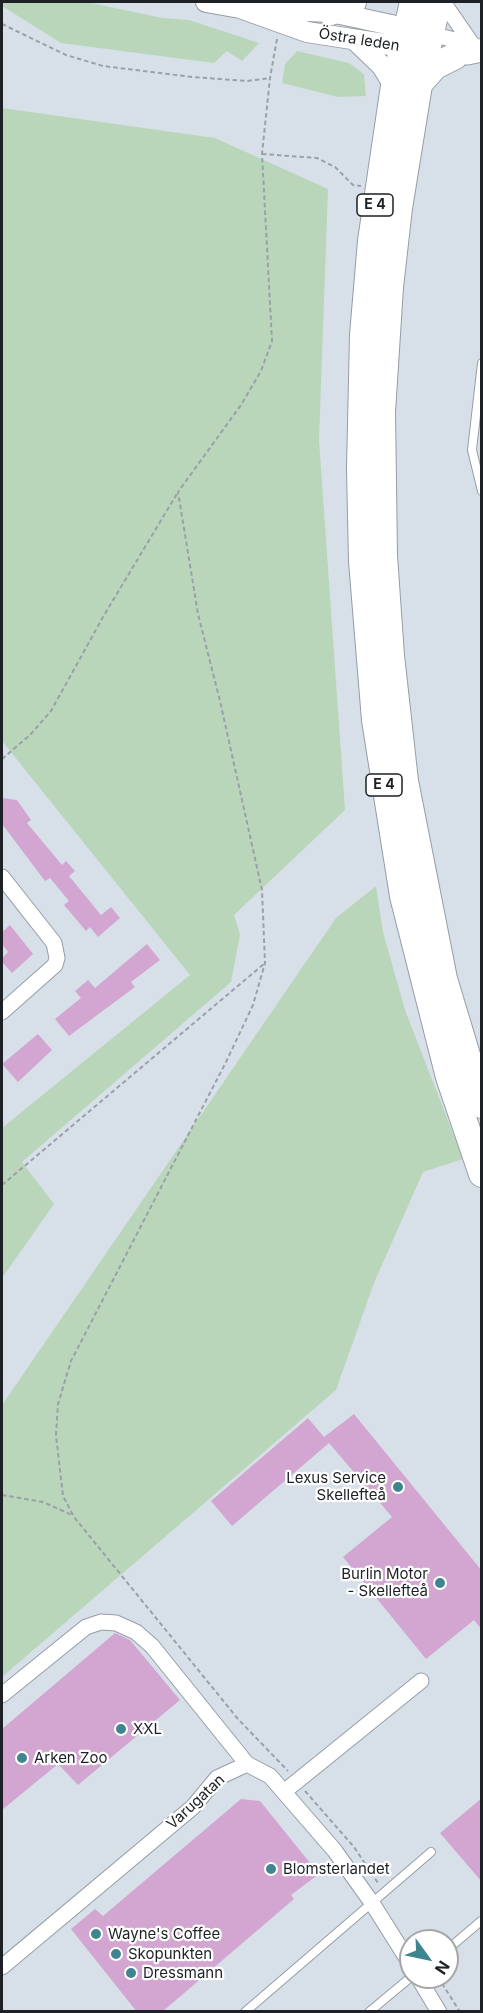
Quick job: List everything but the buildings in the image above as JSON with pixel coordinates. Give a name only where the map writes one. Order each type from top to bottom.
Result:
[{"type":"highway","name":"E 4","points":[[413,2],[416,40],[371,242],[363,335],[360,469],[365,595],[376,731],[403,896],[449,1077],[482,1174]]},
{"type":"highway","name":"E 4","points":[[416,40],[438,2]]},
{"type":"highway","points":[[406,85],[435,66],[472,51]]},
{"type":"highway","name":"E 4","points":[[406,85],[396,231],[386,331],[382,412],[384,544],[390,656],[405,781],[426,895],[459,1035],[482,1105]]},
{"type":"street","name":"Östra leden","points":[[206,2],[240,8],[307,32],[356,41],[416,40],[472,51]]},
{"type":"street","points":[[443,2],[472,51]]},
{"type":"street","name":"Östra leden","points":[[240,8],[342,7],[416,40]]},
{"type":"street","points":[[356,41],[406,85]]},
{"type":"street","points":[[2,877],[54,943],[57,958],[55,965],[2,1012]]},
{"type":"street","points":[[2,1695],[86,1627],[101,1622],[116,1623],[136,1632],[152,1646],[247,1764],[259,1768],[290,1786],[334,1851],[377,1898],[399,1941]]},
{"type":"street","points":[[290,1786],[421,1681]]},
{"type":"street","name":"Varugatan","points":[[2,1967],[192,1808],[217,1778],[247,1764]]},
{"type":"street","points":[[425,1989],[439,2012]]},
{"type":"lane","points":[[482,363],[472,450],[482,491]]},
{"type":"lane","points":[[245,2012],[431,1852]]},
{"type":"lane","points":[[459,1940],[481,1922]]},
{"type":"lane","points":[[369,2012],[399,1987]]},
{"type":"path","points":[[2,24],[66,56],[103,66],[247,81],[270,78]]},
{"type":"path","points":[[2,759],[30,735],[51,711],[178,492],[241,405],[261,371],[272,340],[272,299],[263,199],[262,154],[270,78],[278,36]]},
{"type":"path","points":[[262,154],[317,158],[335,167],[353,185],[362,186]]},
{"type":"path","points":[[178,492],[198,614],[262,890],[265,963],[253,1005],[226,1062],[70,1361],[58,1404],[56,1435],[63,1496],[74,1517],[238,1719],[267,1746],[290,1786],[354,1846],[374,1875],[377,1898]]},
{"type":"path","points":[[2,1185],[265,963]]},
{"type":"path","points":[[2,1495],[43,1502],[74,1517]]},
{"type":"path","points":[[446,1989],[460,2012]]},
{"type":"green space","points":[[2,2],[87,2],[162,18],[189,20],[259,43],[242,61],[227,51],[214,63],[61,43],[2,6]]},
{"type":"green space","points":[[297,51],[349,63],[364,74],[366,96],[338,97],[282,83],[285,64]]},
{"type":"green space","points":[[2,108],[215,138],[328,189],[319,440],[345,810],[234,915],[240,935],[231,982],[22,1162],[54,1204],[2,1278],[2,1128],[190,975],[2,741]]},
{"type":"green space","points":[[376,886],[383,932],[405,1010],[463,1159],[423,1172],[374,1283],[336,1390],[2,1677],[2,1405],[336,918]]},
{"type":"place","name":"Lexus Service Skellefteå","points":[[398,1487]]},
{"type":"place","name":"Burlin Motor - Skellefteå","points":[[440,1583]]},
{"type":"place","name":"XXL","points":[[121,1729]]},
{"type":"place","name":"Arken Zoo","points":[[22,1758]]},
{"type":"place","name":"Blomsterlandet","points":[[271,1869]]},
{"type":"place","name":"Wayne's Coffee","points":[[96,1934]]},
{"type":"place","name":"Skopunkten","points":[[116,1954]]},
{"type":"place","name":"Dressmann","points":[[131,1973]]}]
